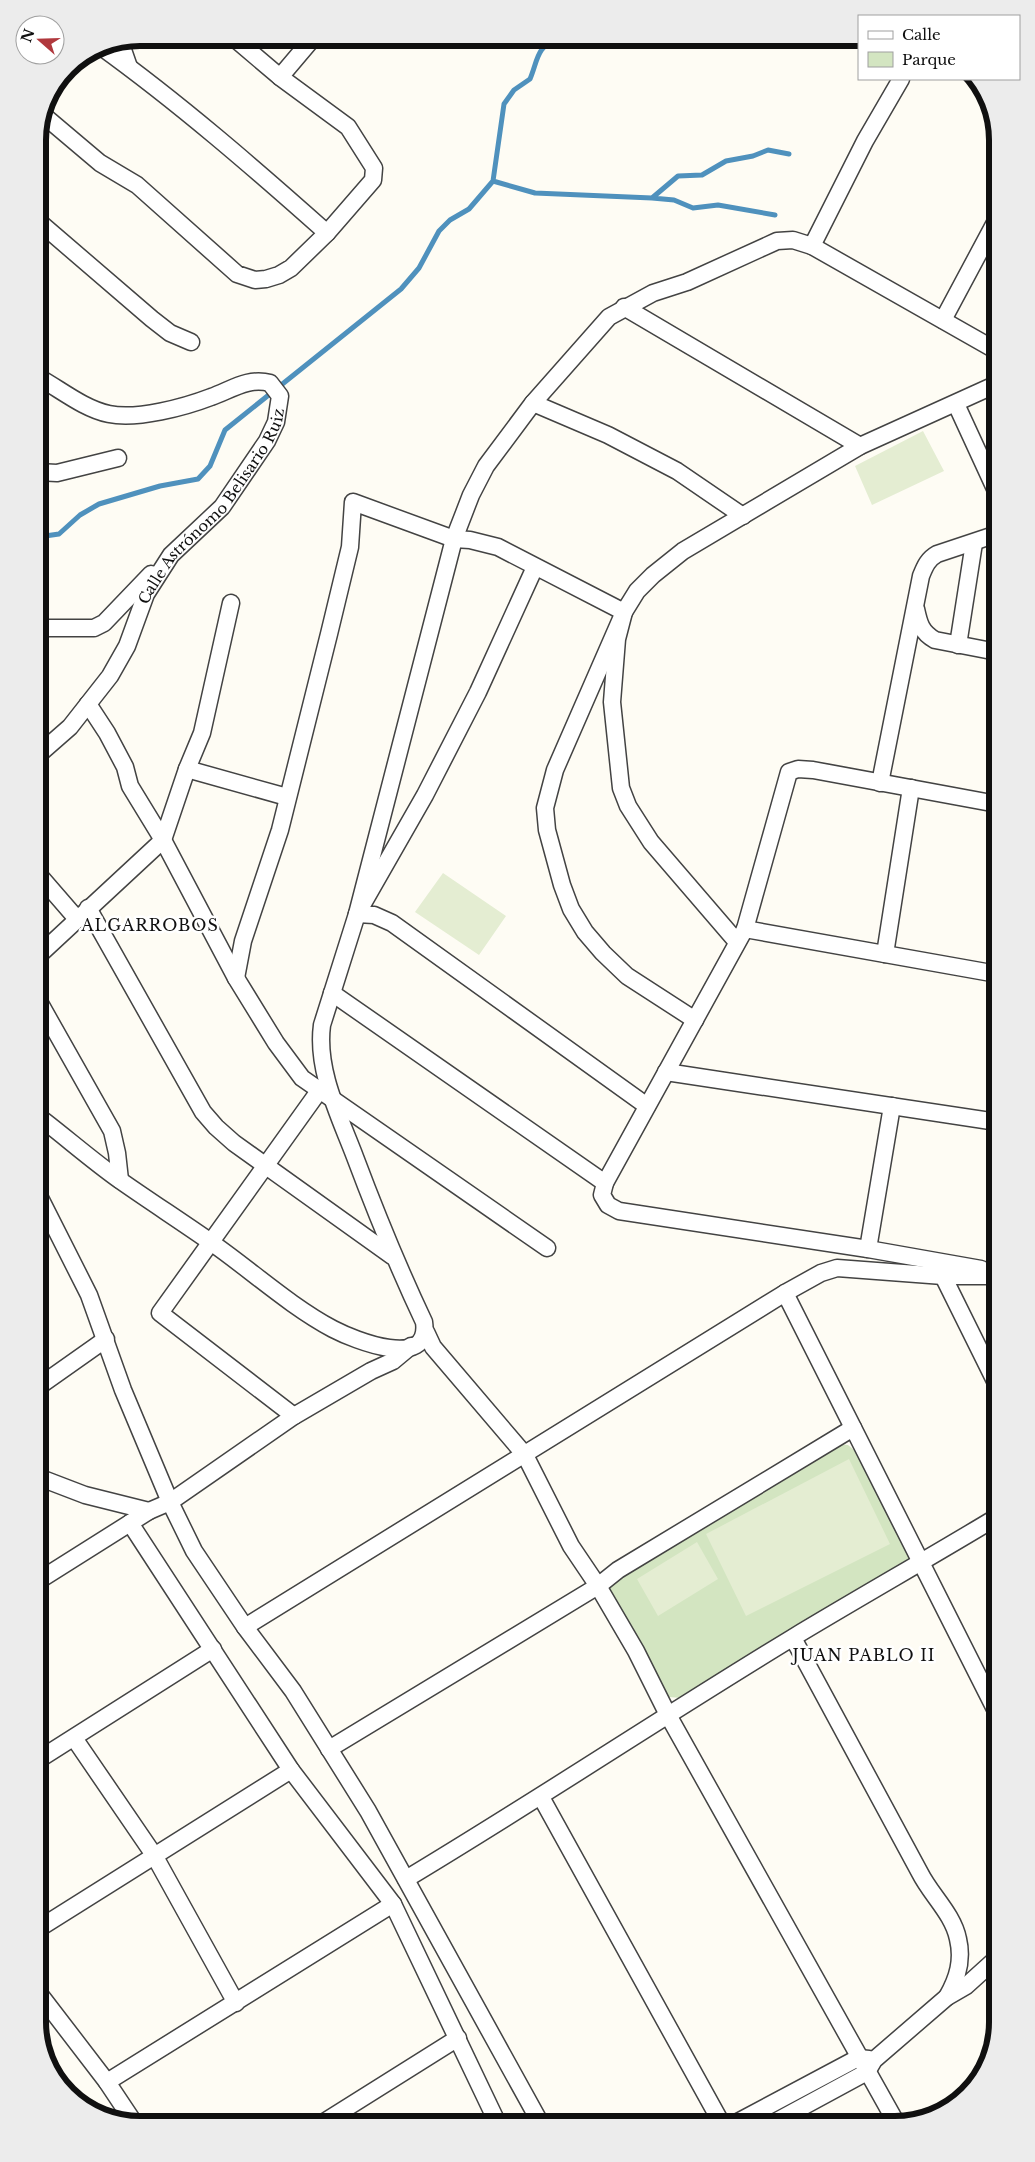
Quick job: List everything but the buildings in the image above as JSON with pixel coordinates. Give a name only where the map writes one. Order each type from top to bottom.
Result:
[{"type":"street","points":[[49,120],[100,164],[136,185],[237,274],[255,280],[279,275],[291,268],[327,233],[373,180],[374,168],[348,127],[280,77],[243,46]]},
{"type":"street","points":[[280,77],[306,46]]},
{"type":"street","points":[[122,48],[129,67]]},
{"type":"street","points":[[108,52],[129,67],[327,233]]},
{"type":"street","points":[[812,246],[865,141],[899,80]]},
{"type":"street","points":[[46,228],[158,324],[170,333],[191,342]]},
{"type":"street","points":[[943,320],[989,236]]},
{"type":"street","points":[[893,2116],[867,2063],[668,1715],[636,1651],[598,1586],[571,1546],[525,1455],[433,1347],[426,1332],[424,1322],[392,1256],[326,1095],[320,1038],[357,914],[454,539],[471,494],[486,466],[533,403],[609,317],[624,307],[653,293],[687,282],[777,241],[793,240],[812,246],[989,346]]},
{"type":"street","points":[[624,307],[860,446]]},
{"type":"street","name":"Calle Astrónomo Belisario Ruiz","points":[[46,382],[88,406],[110,414],[144,414],[186,405],[251,381],[270,383],[276,388],[280,396],[280,406],[267,441],[222,507],[171,555],[146,594],[119,661],[70,727],[46,748]]},
{"type":"street","points":[[695,1020],[627,976],[585,932],[571,909],[562,885],[547,830],[545,808],[555,770],[624,612],[637,591],[653,574],[682,551],[860,446],[989,388]]},
{"type":"street","points":[[533,403],[608,435],[668,466],[743,516]]},
{"type":"street","points":[[956,404],[989,474]]},
{"type":"street","points":[[46,472],[57,473],[118,458]]},
{"type":"street","points":[[236,978],[243,941],[280,830],[350,547],[353,502],[454,539],[470,540],[498,547],[517,555],[535,567],[624,612]]},
{"type":"street","points":[[880,783],[916,609],[921,576],[929,559],[989,537]]},
{"type":"street","points":[[958,645],[974,543]]},
{"type":"street","points":[[46,628],[85,629],[94,628],[104,623],[171,555]]},
{"type":"street","points":[[357,914],[425,796],[478,692],[535,567]]},
{"type":"street","points":[[46,948],[163,840],[187,769],[202,733],[231,603]]},
{"type":"street","points":[[916,609],[920,627],[926,635],[935,640],[989,650]]},
{"type":"street","points":[[624,612],[617,638],[612,702],[620,788],[628,806],[651,842],[741,935],[885,954],[989,972]]},
{"type":"street","points":[[88,704],[125,767],[130,786],[163,840],[236,978],[276,1043],[302,1078],[547,1248]]},
{"type":"street","points":[[187,769],[287,797]]},
{"type":"street","points":[[989,802],[813,770],[798,769],[789,772],[741,935],[605,1183],[602,1195],[608,1205],[619,1211],[868,1249],[973,1267],[989,1272]]},
{"type":"street","points":[[885,954],[911,788]]},
{"type":"street","points":[[46,881],[82,914],[204,1112],[216,1127],[234,1143],[392,1256]]},
{"type":"street","points":[[357,914],[374,915],[392,923],[647,1106]]},
{"type":"street","points":[[332,993],[605,1183]]},
{"type":"street","points":[[46,1014],[112,1131],[120,1180]]},
{"type":"street","points":[[666,1072],[989,1121]]},
{"type":"street","points":[[294,1416],[160,1313],[266,1165],[326,1095]]},
{"type":"street","points":[[868,1249],[892,1106]]},
{"type":"street","points":[[46,1122],[120,1180],[211,1242],[315,1319],[357,1340],[382,1348],[397,1349],[411,1346],[422,1341],[426,1332]]},
{"type":"street","points":[[46,1212],[89,1295],[123,1390],[170,1502],[194,1551],[245,1627],[293,1692],[329,1749],[406,1879],[537,2116]]},
{"type":"street","points":[[245,1627],[821,1273],[837,1268],[944,1276],[989,1275]]},
{"type":"street","points":[[944,1276],[989,1367]]},
{"type":"street","points":[[785,1294],[989,1695]]},
{"type":"street","points":[[46,1381],[106,1339]]},
{"type":"street","points":[[46,1576],[149,1511],[170,1502],[294,1416],[371,1371],[393,1361],[411,1346]]},
{"type":"street","points":[[329,1749],[598,1586],[618,1570],[853,1428]]},
{"type":"street","points":[[46,1480],[85,1495],[149,1511]]},
{"type":"street","points":[[406,1879],[541,1797],[668,1715],[793,1638],[989,1522]]},
{"type":"street","points":[[130,1523],[291,1770],[393,1904],[494,2116]]},
{"type":"street","points":[[793,1638],[923,1878],[953,1923],[958,1937],[960,1968],[947,1997]]},
{"type":"street","points":[[46,1755],[213,1649]]},
{"type":"street","points":[[74,1738],[154,1855],[236,2003]]},
{"type":"street","points":[[46,1925],[291,1770]]},
{"type":"street","points":[[541,1797],[718,2116]]},
{"type":"street","points":[[107,2082],[393,1904]]},
{"type":"street","points":[[784,2116],[867,2063],[947,1997],[966,1986],[989,1966]]},
{"type":"street","points":[[46,2002],[107,2082],[129,2115]]},
{"type":"street","points":[[334,2116],[458,2038]]},
{"type":"street","points":[[751,2116],[867,2063]]},
{"type":"green space","points":[[923,431],[944,471],[872,505],[855,466]]},
{"type":"green space","points":[[443,873],[506,916],[479,955],[415,912]]},
{"type":"green space","points":[[839,1444],[848,1445],[854,1450],[910,1547],[911,1560],[682,1698],[668,1697],[609,1593],[611,1584]]},
{"type":"green space","points":[[849,1459],[890,1544],[746,1616],[706,1534]]},
{"type":"green space","points":[[697,1542],[718,1579],[658,1616],[637,1579]]},
{"type":"waterway","points":[[46,536],[59,534],[80,515],[99,504],[160,486],[198,479],[210,466],[225,430],[401,289],[419,268],[439,231],[450,220],[469,209],[493,181],[504,104],[514,90],[530,79],[539,55],[545,46]]},
{"type":"waterway","points":[[493,181],[535,193],[652,198],[678,176],[702,175],[726,161],[753,156],[768,150],[789,154]]},
{"type":"waterway","points":[[652,198],[674,200],[693,208],[718,205],[775,215]]},
{"type":"district","name":"ALGARROBOS","points":[[150,925]]},
{"type":"district","name":"JUAN PABLO II","points":[[864,1655]]}]
